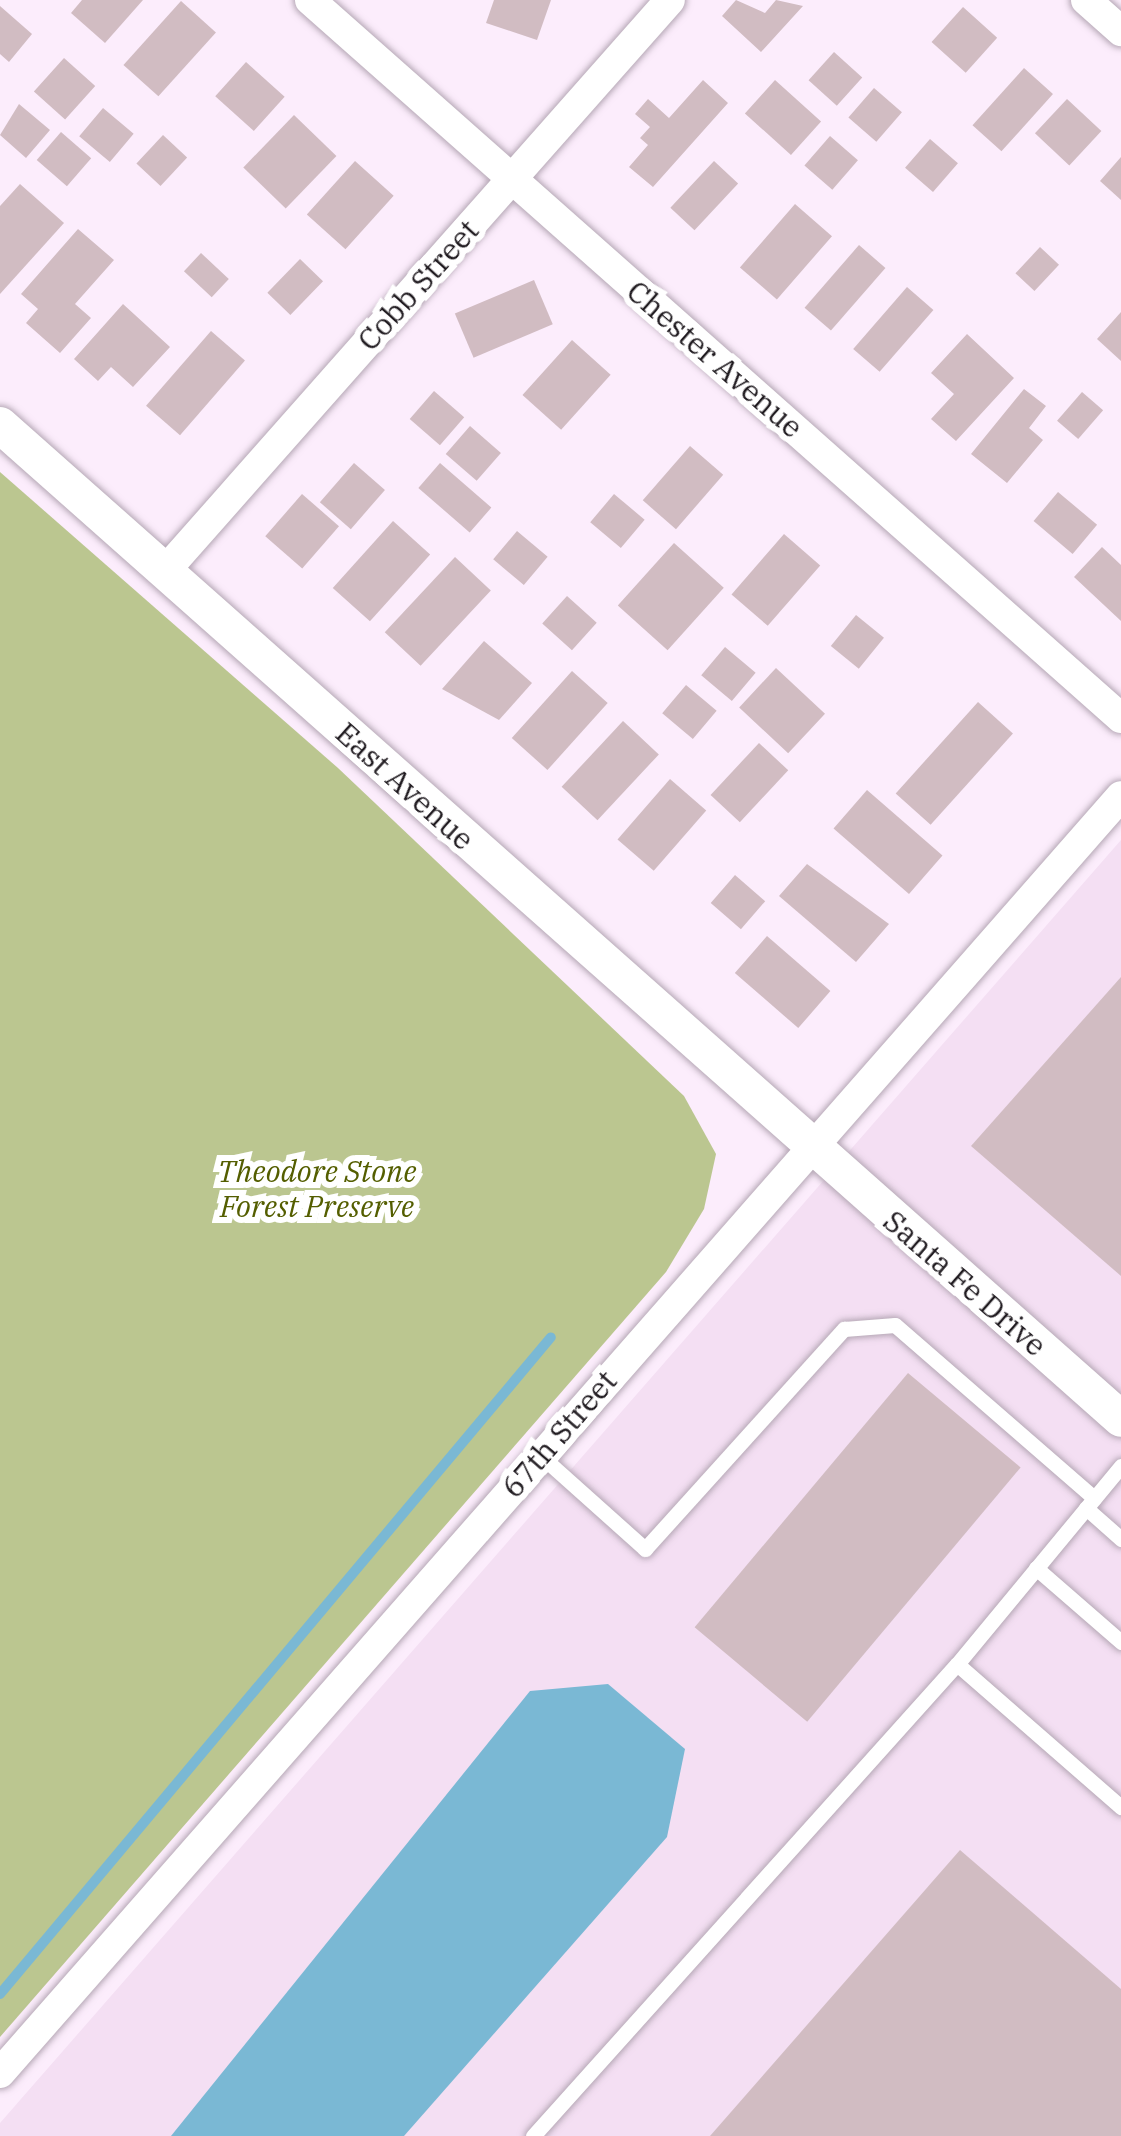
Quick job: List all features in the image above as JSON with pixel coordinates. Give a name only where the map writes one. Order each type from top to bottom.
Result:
[{"type":"street","name":"Chester Avenue","points":[[310,0],[1121,718]]},
{"type":"street","name":"Cobb Street","points":[[165,571],[670,0]]},
{"type":"street","points":[[1086,0],[1121,31]]},
{"type":"street","name":"East Avenue","points":[[0,425],[809,1148]]},
{"type":"street","name":"67th Street","points":[[0,2073],[1121,796]]},
{"type":"street","name":"Santa Fe Drive","points":[[809,1148],[1121,1418]]},
{"type":"lane","points":[[540,1455],[645,1550],[844,1329],[895,1325],[1090,1503],[1121,1539]]},
{"type":"lane","points":[[533,2136],[957,1664],[1121,1466]]},
{"type":"lane","points":[[1036,1568],[1121,1642]]},
{"type":"lane","points":[[957,1664],[1121,1807]]},
{"type":"shaded area","points":[[1121,840],[1121,2136],[0,2136],[0,2123]]},
{"type":"green space","name":"Theodore Stone Forest Preserve","points":[[0,472],[338,768],[684,1096],[716,1154],[704,1209],[666,1272],[0,2037]]},
{"type":"water","points":[[608,1684],[685,1749],[667,1837],[404,2136],[171,2136],[530,1691]]},
{"type":"building","points":[[82,0],[143,0],[105,43],[71,13]]},
{"type":"building","points":[[494,0],[551,0],[537,40],[486,23]]},
{"type":"building","points":[[736,0],[765,13],[776,0],[803,6],[761,52],[722,16]]},
{"type":"building","points":[[181,1],[216,32],[158,96],[123,65]]},
{"type":"building","points":[[0,6],[32,34],[9,62],[0,54]]},
{"type":"building","points":[[963,7],[997,38],[966,73],[932,42]]},
{"type":"building","points":[[834,52],[862,77],[837,106],[809,80]]},
{"type":"building","points":[[64,58],[95,86],[65,120],[34,91]]},
{"type":"building","points":[[246,62],[285,97],[254,131],[215,96]]},
{"type":"building","points":[[1024,68],[1053,94],[1001,151],[972,125]]},
{"type":"building","points":[[703,80],[728,103],[653,187],[629,167],[648,145],[640,138],[650,127],[635,114],[648,99],[669,118]]},
{"type":"building","points":[[775,80],[821,121],[791,155],[745,113]]},
{"type":"building","points":[[874,88],[902,112],[876,142],[848,117]]},
{"type":"building","points":[[1067,99],[1101,131],[1069,165],[1035,133]]},
{"type":"building","points":[[19,104],[50,130],[26,158],[0,135]]},
{"type":"building","points":[[103,108],[134,134],[110,162],[79,136]]},
{"type":"building","points":[[294,115],[336,156],[286,208],[243,168]]},
{"type":"building","points":[[61,132],[91,158],[67,186],[37,160]]},
{"type":"building","points":[[163,135],[187,158],[161,186],[136,164]]},
{"type":"building","points":[[830,136],[858,160],[832,190],[804,165]]},
{"type":"building","points":[[930,139],[958,163],[933,192],[905,168]]},
{"type":"building","points":[[1121,157],[1121,200],[1100,181]]},
{"type":"building","points":[[355,161],[394,196],[345,249],[307,215]]},
{"type":"building","points":[[714,161],[738,184],[694,230],[670,208]]},
{"type":"building","points":[[20,184],[64,223],[0,294],[0,206]]},
{"type":"building","points":[[795,204],[832,236],[777,300],[740,267]]},
{"type":"building","points":[[78,229],[114,260],[75,304],[91,318],[60,353],[26,323],[38,309],[21,294]]},
{"type":"building","points":[[859,245],[885,268],[831,331],[805,308]]},
{"type":"building","points":[[1040,247],[1059,265],[1034,291],[1015,273]]},
{"type":"building","points":[[201,253],[229,279],[212,297],[184,271]]},
{"type":"building","points":[[300,259],[323,281],[290,315],[267,293]]},
{"type":"building","points":[[534,280],[553,324],[474,358],[455,314]]},
{"type":"building","points":[[907,287],[933,310],[880,372],[853,349]]},
{"type":"building","points":[[123,304],[170,347],[133,387],[111,367],[98,381],[74,359]]},
{"type":"building","points":[[1121,312],[1121,361],[1097,339]]},
{"type":"building","points":[[211,331],[245,361],[180,435],[146,406]]},
{"type":"building","points":[[967,334],[1014,378],[956,441],[931,419],[954,394],[931,373]]},
{"type":"building","points":[[572,340],[611,375],[561,430],[522,395]]},
{"type":"building","points":[[1024,389],[1046,406],[1029,428],[1043,440],[1007,483],[971,454]]},
{"type":"building","points":[[434,391],[464,417],[440,445],[410,419]]},
{"type":"building","points":[[1082,392],[1103,410],[1078,439],[1057,421]]},
{"type":"building","points":[[470,426],[501,453],[477,481],[446,454]]},
{"type":"building","points":[[690,446],[723,475],[676,529],[643,500]]},
{"type":"building","points":[[354,463],[385,490],[351,529],[320,502]]},
{"type":"building","points":[[440,463],[491,508],[470,533],[418,488]]},
{"type":"building","points":[[1058,492],[1097,525],[1073,554],[1034,521]]},
{"type":"building","points":[[302,494],[339,526],[302,568],[265,536]]},
{"type":"building","points":[[614,494],[645,520],[621,548],[590,522]]},
{"type":"building","points":[[393,521],[430,554],[370,621],[333,588]]},
{"type":"building","points":[[517,531],[548,557],[524,585],[493,559]]},
{"type":"building","points":[[784,534],[820,565],[768,626],[732,594]]},
{"type":"building","points":[[674,543],[724,588],[668,650],[618,605]]},
{"type":"building","points":[[1102,547],[1121,565],[1121,621],[1074,577]]},
{"type":"building","points":[[455,557],[491,590],[421,666],[385,632]]},
{"type":"building","points":[[567,596],[597,623],[572,650],[542,623]]},
{"type":"building","points":[[856,615],[884,638],[859,669],[831,646]]},
{"type":"building","points":[[484,641],[532,683],[499,720],[442,689]]},
{"type":"building","points":[[725,647],[756,673],[732,701],[701,675]]},
{"type":"building","points":[[776,668],[825,714],[788,753],[739,707]]},
{"type":"building","points":[[572,671],[608,703],[547,770],[512,738]]},
{"type":"building","points":[[686,685],[717,711],[693,739],[662,713]]},
{"type":"building","points":[[978,702],[1013,733],[931,825],[896,793]]},
{"type":"building","points":[[623,721],[659,754],[597,820],[562,787]]},
{"type":"building","points":[[759,743],[788,770],[740,822],[711,795]]},
{"type":"building","points":[[670,779],[706,810],[654,871],[618,839]]},
{"type":"building","points":[[867,790],[942,856],[909,894],[834,828]]},
{"type":"building","points":[[807,864],[889,924],[856,962],[779,896]]},
{"type":"building","points":[[735,875],[765,901],[741,929],[711,903]]},
{"type":"building","points":[[767,936],[830,991],[798,1028],[735,973]]},
{"type":"building","points":[[1121,977],[1121,1276],[971,1146]]},
{"type":"building","points":[[908,1373],[1021,1467],[807,1722],[695,1627]]},
{"type":"building","points":[[960,1850],[1121,1989],[1121,2136],[710,2136]]},
{"type":"waterway","points":[[0,1994],[551,1337]]}]
